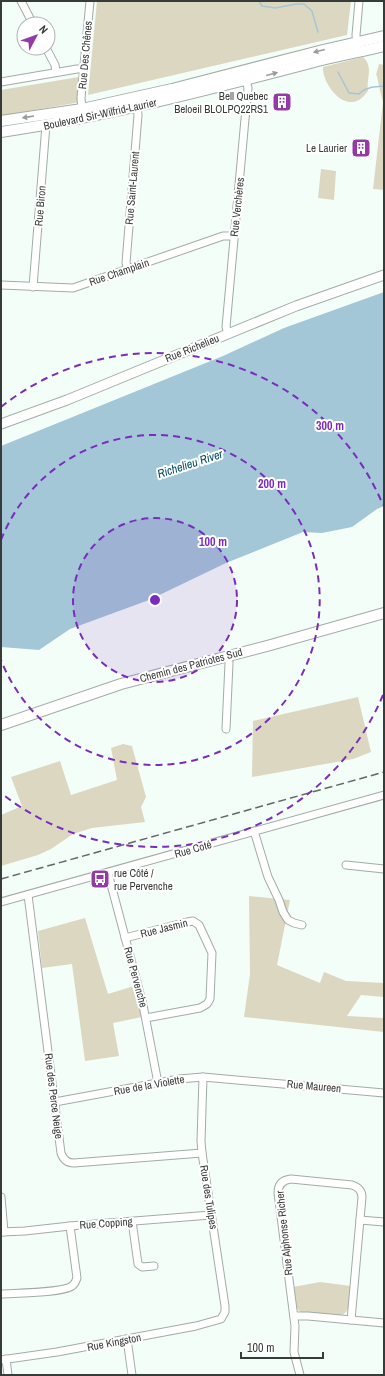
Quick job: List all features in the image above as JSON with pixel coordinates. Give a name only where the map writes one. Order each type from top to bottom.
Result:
[{"type":"main road","name":"Boulevard Sir-Wilfrid-Laurier","points":[[1,132],[46,126],[137,107],[246,80],[357,47],[384,36]]},
{"type":"main road","name":"Boulevard Sir-Wilfrid-Laurier","points":[[1,121],[82,109],[172,89],[323,50],[384,46]]},
{"type":"main road","name":"Rue Richelieu","points":[[1,424],[61,402],[303,304],[384,275]]},
{"type":"main road","name":"Chemin des Patriotes Sud","points":[[1,725],[121,684],[384,613]]},
{"type":"street","points":[[21,1],[29,16]]},
{"type":"street","name":"Rue Des Chênes","points":[[82,109],[81,98],[90,1]]},
{"type":"street","points":[[357,47],[356,35],[359,1]]},
{"type":"street","points":[[50,56],[55,65],[56,72]]},
{"type":"street","points":[[1,82],[56,72],[84,69]]},
{"type":"street","name":"Rue Verchères","points":[[228,334],[226,327],[248,88],[246,80]]},
{"type":"street","name":"Rue Saint-Laurent","points":[[128,269],[126,263],[138,115],[137,107]]},
{"type":"street","name":"Rue Biron","points":[[33,287],[46,126]]},
{"type":"street","name":"Rue Champlain","points":[[1,285],[70,288],[222,236],[234,236]]},
{"type":"street","points":[[226,729],[228,656]]},
{"type":"street","name":"Rue Coté","points":[[1,902],[384,795]]},
{"type":"street","points":[[254,831],[268,877],[283,912],[288,920],[302,925]]},
{"type":"street","points":[[346,865],[384,869]]},
{"type":"street","name":"Rue Pervenche","points":[[108,873],[146,1018],[158,1083]]},
{"type":"street","name":"Rue des Perce Neige","points":[[28,895],[62,1155],[65,1160],[70,1163],[202,1153]]},
{"type":"street","name":"Rue Jasmin","points":[[125,938],[191,921],[201,927],[211,950],[212,960],[210,997],[207,1004],[200,1008],[146,1018]]},
{"type":"street","name":"Rue de la Violette","points":[[55,1102],[185,1078],[203,1077],[244,1080]]},
{"type":"street","name":"Rue des Tulipes","points":[[203,1077],[202,1153],[225,1303],[224,1316]]},
{"type":"street","name":"Rue Maureen","points":[[244,1080],[384,1093]]},
{"type":"street","name":"Rue Alphonse Richer","points":[[300,1375],[294,1352],[294,1316],[278,1193],[280,1184],[285,1180],[291,1179],[356,1186],[360,1190],[362,1195],[351,1320]]},
{"type":"street","points":[[1,1197],[3,1232]]},
{"type":"street","name":"Rue Copping","points":[[3,1232],[211,1215]]},
{"type":"street","points":[[360,1220],[384,1222]]},
{"type":"street","points":[[132,1221],[138,1264],[142,1267],[154,1266]]},
{"type":"street","points":[[1,1294],[46,1291],[73,1286],[77,1278],[70,1226]]},
{"type":"street","name":"Rue Kingston","points":[[4,1360],[57,1352],[196,1326],[218,1320],[224,1316]]},
{"type":"street","points":[[294,1316],[384,1323]]},
{"type":"street","points":[[127,1339],[132,1375]]},
{"type":"street","points":[[4,1360],[8,1375]]},
{"type":"shaded area","points":[[97,1],[351,1],[347,35],[88,95]]},
{"type":"shaded area","points":[[363,57],[369,69],[368,91],[358,101],[347,102],[336,95],[332,90],[325,78],[323,67]]},
{"type":"shaded area","points":[[379,64],[384,65],[384,190],[373,189],[383,102],[376,75]]},
{"type":"shaded area","points":[[79,77],[77,102],[75,103],[1,116],[1,90]]},
{"type":"shaded area","points":[[321,169],[336,171],[334,200],[318,198]]},
{"type":"shaded area","points":[[358,697],[371,752],[353,759],[252,777],[253,721]]},
{"type":"shaded area","points":[[123,744],[132,746],[146,797],[141,807],[145,822],[92,828],[73,834],[51,849],[38,855],[1,866],[1,815],[22,806],[11,777],[60,761],[71,795],[117,780],[111,748]]},
{"type":"shaded area","points":[[249,896],[290,900],[277,965],[320,983],[324,972],[346,981],[384,983],[384,997],[361,995],[347,1016],[384,1018],[384,1032],[244,1017],[250,974]]},
{"type":"shaded area","points":[[85,918],[108,994],[134,986],[142,1017],[113,1023],[119,1056],[85,1061],[72,964],[42,968],[38,931]]},
{"type":"shaded area","points":[[320,1282],[351,1286],[350,1303],[344,1314],[340,1316],[302,1313],[299,1311],[294,1302],[293,1287]]},
{"type":"water","name":"Richelieu River","points":[[384,292],[384,506],[377,509],[352,527],[322,533],[303,532],[226,563],[149,600],[70,629],[39,650],[1,647],[1,446],[223,356],[284,328]]},
{"type":"waterway","points":[[259,1],[262,6],[275,8],[304,4],[312,11],[318,32]]},
{"type":"waterway","points":[[338,72],[349,93],[359,94],[367,89],[384,86]]},
{"type":"railway","points":[[1,879],[384,772]]},
{"type":"place","name":"Bell Quebec Beloeil BLOLPQ22RS1","points":[[282,102]]},
{"type":"place","name":"Le Laurier","points":[[361,148]]},
{"type":"place","name":"rue Côté / rue Pervenche","points":[[100,879]]}]
